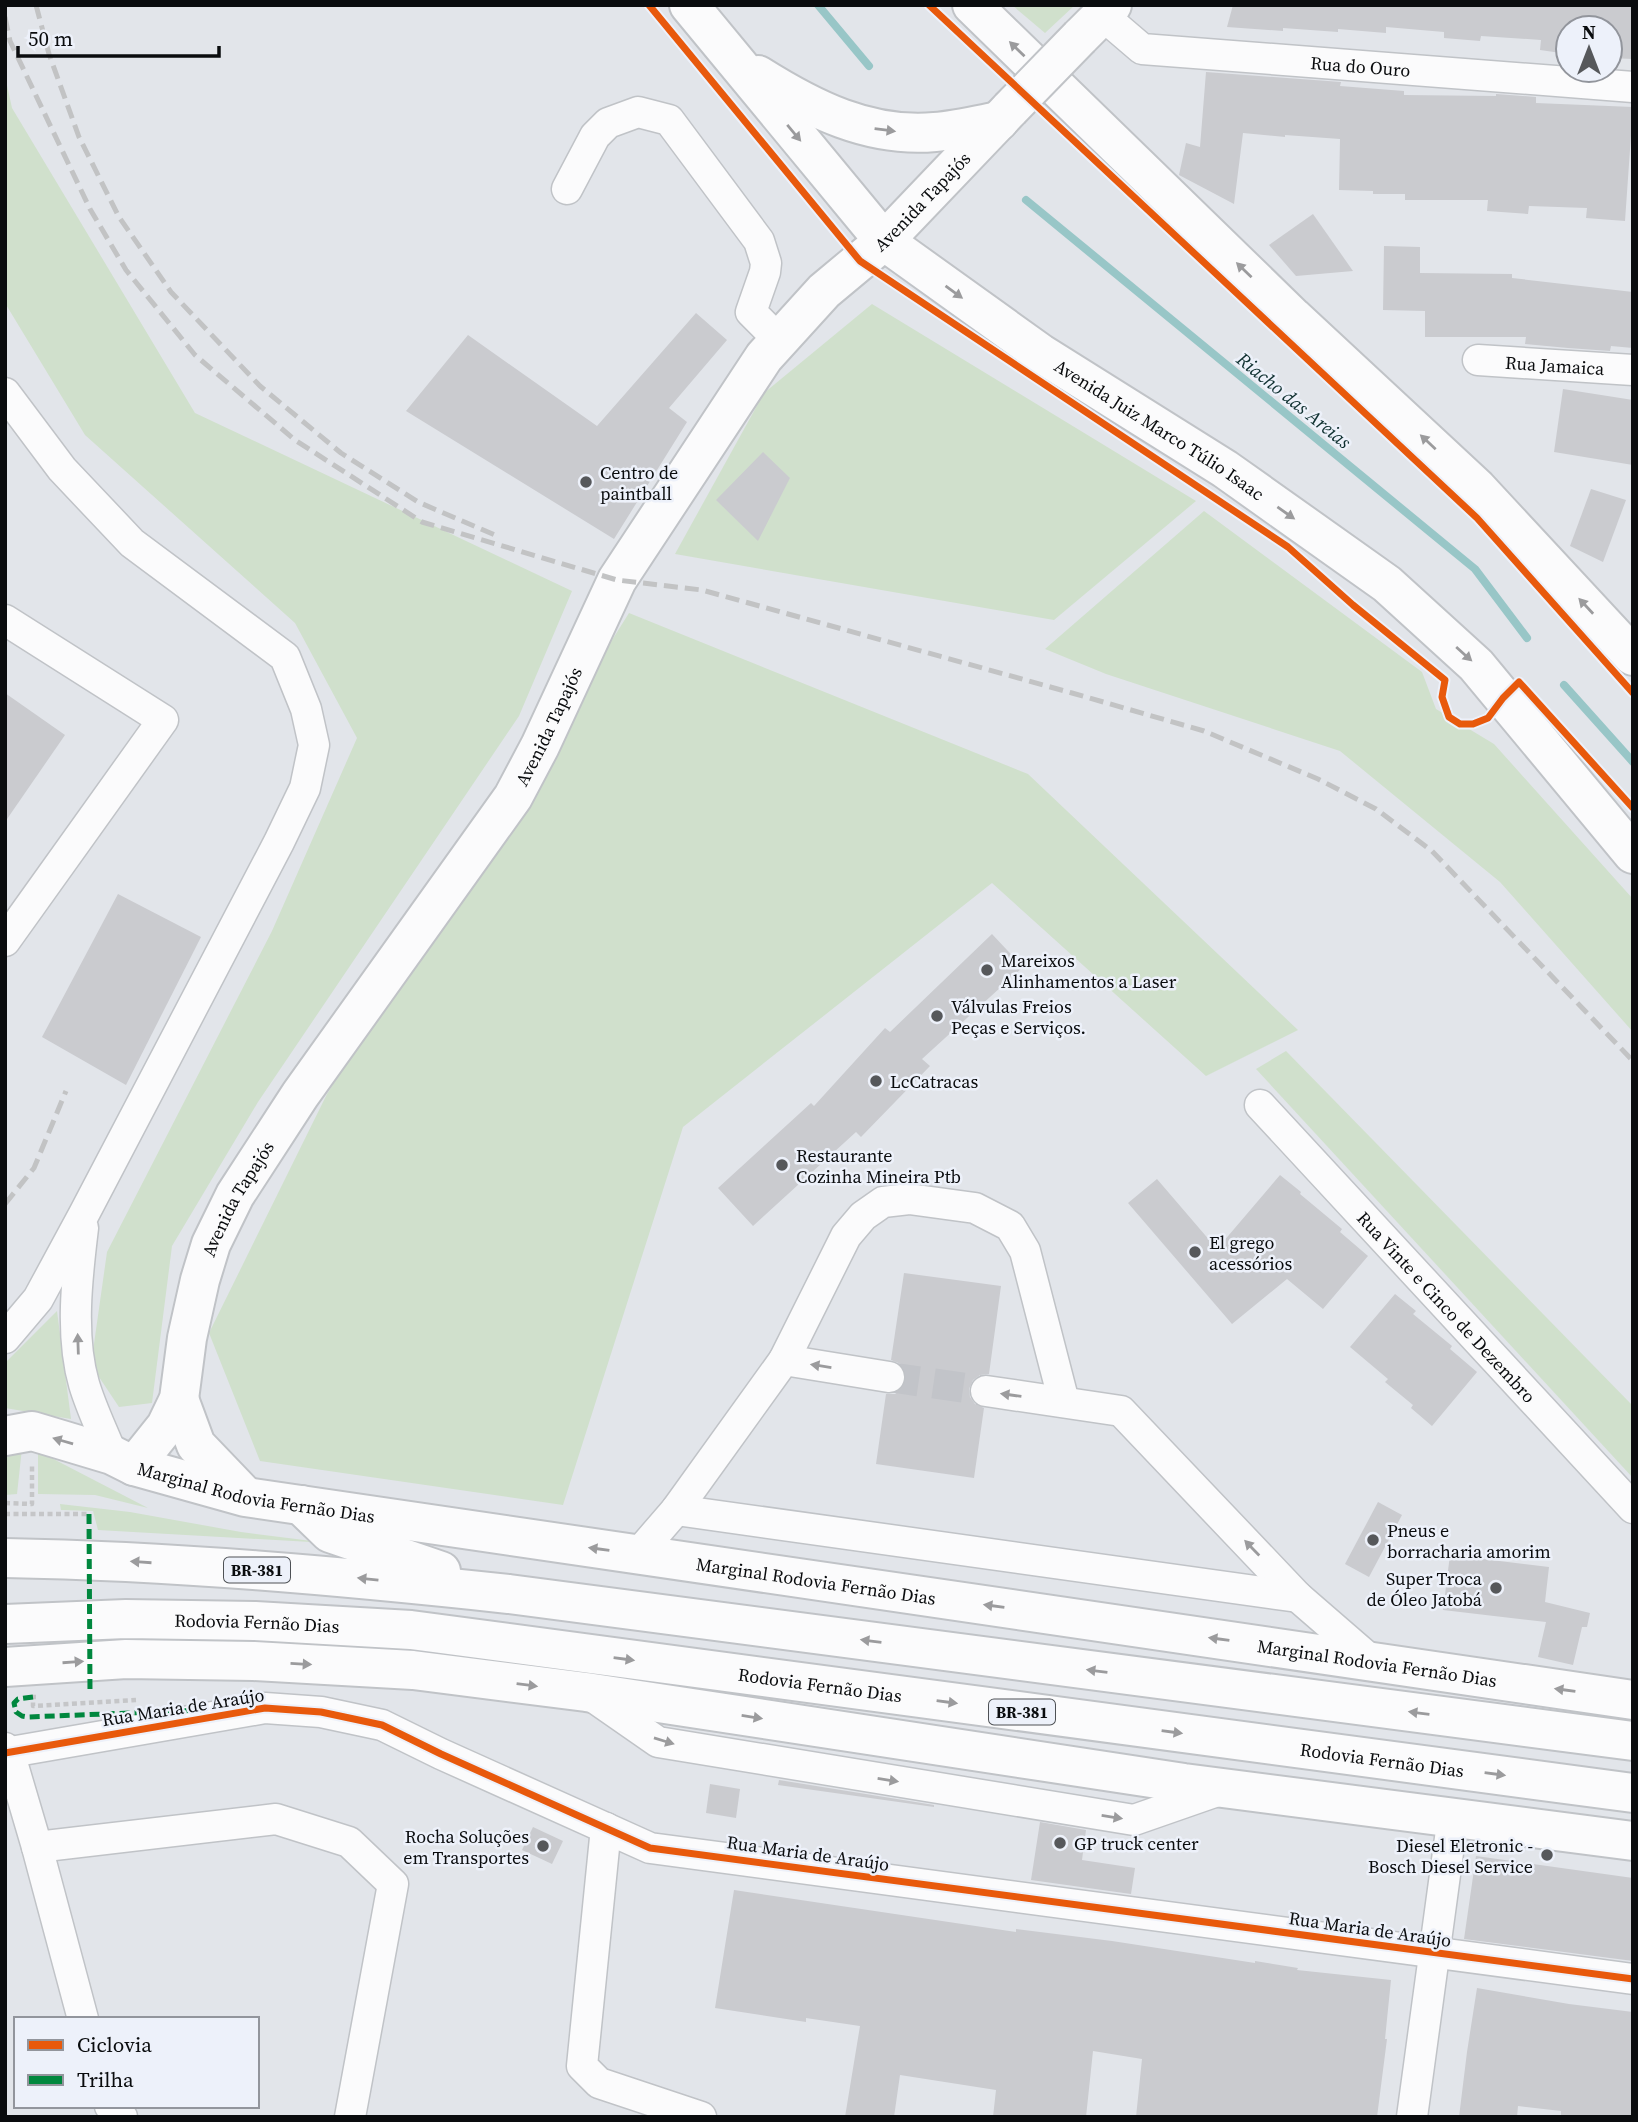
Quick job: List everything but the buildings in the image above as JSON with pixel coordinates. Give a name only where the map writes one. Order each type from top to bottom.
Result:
[{"type":"main road","name":"Avenida Juiz Marco Túlio Isaac","points":[[689,5],[884,241],[1040,353],[1224,469],[1387,584],[1476,665],[1633,854]]},
{"type":"main road","points":[[972,5],[1293,317],[1477,488],[1633,656]]},
{"type":"main road","name":"Avenida Tapajós","points":[[123,1460],[166,1426],[179,1399],[187,1338],[201,1280],[211,1244],[235,1195],[300,1095],[513,797],[540,746],[617,580],[764,357],[824,291],[884,241],[1098,19]]},
{"type":"main road","points":[[736,61],[800,101],[838,118],[874,128],[934,132],[1004,115]]},
{"type":"main road","name":"Avenida Tapajós","points":[[179,1399],[196,1445],[245,1497]]},
{"type":"main road","name":"Marginal Rodovia Fernão Dias","points":[[18,1434],[123,1460],[245,1497],[1633,1700]]},
{"type":"main road","name":"BR-381","points":[[301,1505],[330,1533],[509,1594]]},
{"type":"main road","name":"BR-381","points":[[5,1558],[114,1560],[341,1576],[509,1594],[1633,1741]]},
{"type":"main road","name":"Rodovia Fernão Dias","points":[[5,1624],[152,1619],[255,1621],[411,1630],[1633,1793]]},
{"type":"main road","points":[[5,1667],[126,1659],[254,1661],[413,1670],[586,1692],[1225,1788],[1633,1841]]},
{"type":"street","name":"Rua do Ouro","points":[[1098,19],[1142,49],[1633,88]]},
{"type":"street","points":[[567,189],[595,136],[608,123],[638,111],[669,120],[759,241],[766,263],[765,272],[751,312],[779,340]]},
{"type":"street","name":"Rua Jamaica","points":[[1478,360],[1633,370]]},
{"type":"street","points":[[5,393],[62,468],[132,543],[285,657],[306,709],[314,745],[305,788],[279,842],[85,1214],[38,1298],[5,1338]]},
{"type":"street","points":[[5,620],[163,720],[5,941]]},
{"type":"street","name":"Rua Vinte e Cinco de Dezembro","points":[[1260,1105],[1633,1508]]},
{"type":"street","points":[[638,1554],[676,1510],[785,1360],[846,1236],[863,1216],[883,1202],[908,1199],[975,1208],[1010,1226],[1025,1251],[1064,1402]]},
{"type":"street","points":[[85,1214],[77,1281],[79,1355],[85,1385],[123,1460]]},
{"type":"street","points":[[785,1360],[889,1377]]},
{"type":"street","points":[[986,1391],[1121,1410],[1298,1597],[1373,1662]]},
{"type":"street","points":[[676,1510],[1298,1597]]},
{"type":"street","name":"Rua Maria de Araújo","points":[[7,1751],[265,1708],[321,1712],[382,1725],[650,1848],[1633,1979]]},
{"type":"street","points":[[7,1751],[37,1847],[82,2017]]},
{"type":"street","points":[[1412,2117],[1453,1816]]},
{"type":"street","points":[[37,1847],[276,1819],[349,1842],[393,1884],[350,2117]]},
{"type":"street","points":[[606,1828],[582,2066],[599,2082],[701,2117]]},
{"type":"path","points":[[5,1503],[32,1504],[18,1434]]},
{"type":"path","points":[[5,1514],[89,1514]]},
{"type":"path","points":[[44,1696],[33,1698],[33,1706],[141,1699]]},
{"type":"green space","points":[[1012,5],[1075,5],[1045,33]]},
{"type":"green space","points":[[5,76],[12,108],[195,413],[572,591],[519,716],[258,1102],[172,1246],[152,1403],[119,1407],[91,1365],[107,1252],[272,931],[357,738],[295,623],[85,435],[5,303]]},
{"type":"green space","points":[[872,304],[1196,501],[1054,620],[675,554],[764,393]]},
{"type":"green space","points":[[1204,511],[1422,672],[1436,709],[1494,744],[1633,899],[1633,1032],[1500,882],[1340,751],[1106,674],[1045,649]]},
{"type":"green space","points":[[629,613],[1028,774],[1298,1030],[1206,1076],[992,883],[683,1127],[563,1505],[260,1461],[209,1333],[327,1094]]},
{"type":"green space","points":[[1286,1051],[1633,1406],[1633,1478],[1256,1069]]},
{"type":"green space","points":[[57,1311],[71,1419],[5,1408],[5,1363]]},
{"type":"green space","points":[[22,1448],[17,1494],[5,1495],[5,1451]]},
{"type":"green space","points":[[38,1451],[148,1508],[95,1495],[38,1494]]},
{"type":"green space","points":[[60,1504],[130,1512],[241,1532],[328,1543],[98,1530],[93,1511],[61,1510]]},
{"type":"waterway","name":"Riacho das Areias","points":[[818,5],[869,66]]},
{"type":"waterway","name":"Riacho das Areias","points":[[1026,200],[1475,569],[1527,638]]},
{"type":"waterway","name":"Riacho das Areias","points":[[1564,685],[1633,762]]},
{"type":"tunnel","points":[[889,1377],[986,1391]]},
{"type":"railway","points":[[36,5],[49,54],[79,137],[119,217],[171,292],[260,386],[341,453],[418,502],[495,535]]},
{"type":"railway","points":[[5,17],[10,41],[90,209],[126,270],[195,355],[295,440],[422,522],[617,580],[702,590],[1072,693],[1204,731],[1318,779],[1376,809],[1432,851],[1633,1061]]},
{"type":"railway","points":[[5,1204],[34,1168],[66,1091]]},
{"type":"marked path","points":[[89,1514],[90,1692]]},
{"type":"marked path","points":[[33,1697],[18,1699],[14,1703],[16,1712],[28,1717],[205,1710]]},
{"type":"cycle path","points":[[649,5],[860,261],[1288,547],[1353,605],[1445,680],[1442,697],[1449,717],[1460,724],[1473,724],[1488,718],[1519,682],[1633,808]]},
{"type":"cycle path","points":[[929,5],[1477,518],[1633,693]]},
{"type":"cycle path","points":[[5,1753],[265,1708],[321,1712],[382,1725],[650,1848],[1633,1979]]},
{"type":"place","name":"Centro de paintball","points":[[586,482]]},
{"type":"place","name":"Mareixos Alinhamentos a Laser","points":[[987,970]]},
{"type":"place","name":"Válvulas Freios Peças e Serviços.","points":[[937,1016]]},
{"type":"place","name":"LcCatracas","points":[[876,1081]]},
{"type":"place","name":"Restaurante Cozinha Mineira Ptb","points":[[782,1165]]},
{"type":"place","name":"El grego acessórios","points":[[1195,1252]]},
{"type":"place","name":"Pneus e borracharia amorim","points":[[1373,1540]]},
{"type":"place","name":"Super Troca de Óleo Jatobá","points":[[1496,1588]]},
{"type":"place","name":"GP truck center","points":[[1060,1843]]},
{"type":"place","name":"Rocha Soluções em Transportes","points":[[543,1846]]},
{"type":"place","name":"Diesel Eletronic - Bosch Diesel Service","points":[[1547,1855]]}]
